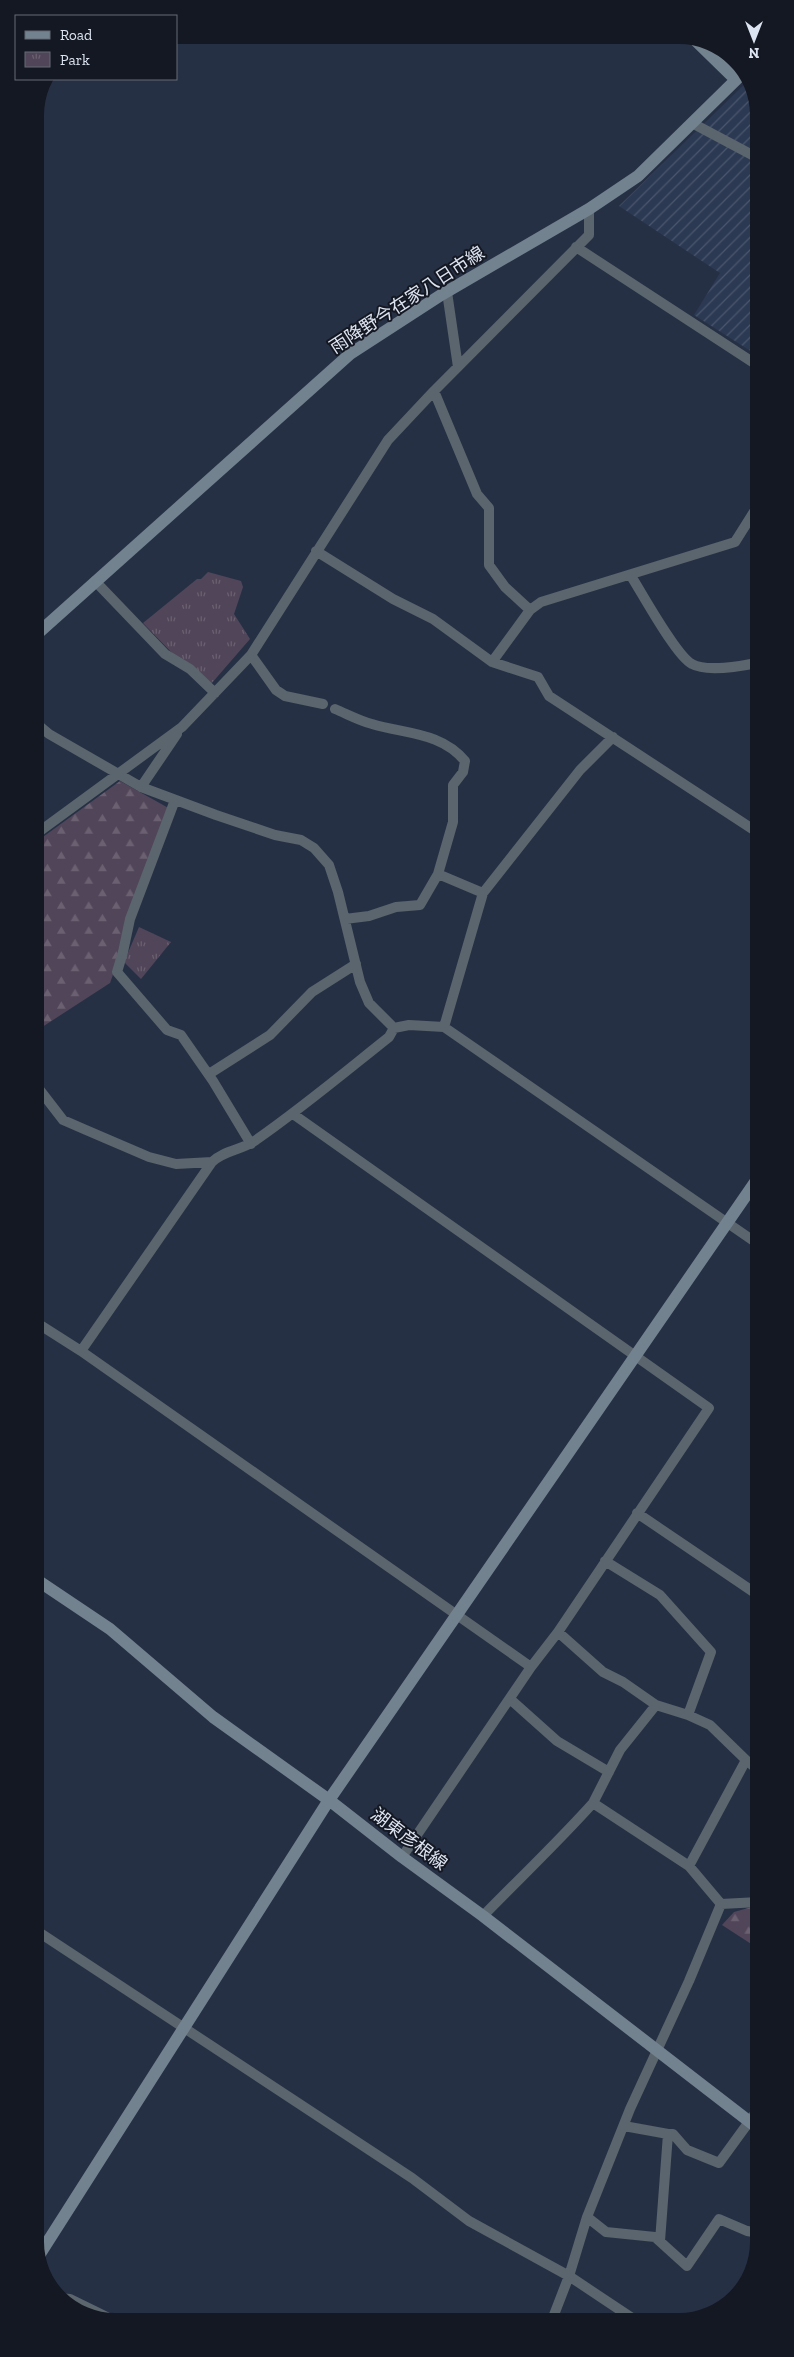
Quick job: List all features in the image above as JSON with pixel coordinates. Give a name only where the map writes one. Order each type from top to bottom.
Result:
[{"type":"main road","points":[[705,49],[737,74]]},
{"type":"main road","name":"雨降野今在家八日市線","points":[[44,628],[350,354],[447,292],[589,209],[638,176],[739,77]]},
{"type":"main road","points":[[44,2247],[182,2027],[329,1800],[456,1613],[750,1190]]},
{"type":"main road","name":"湖東彦根線","points":[[44,1585],[110,1629],[213,1717],[329,1800],[402,1857],[483,1916],[750,2122]]},
{"type":"street","points":[[692,123],[750,154]]},
{"type":"street","points":[[44,828],[182,727],[251,655],[388,440],[589,235],[589,209]]},
{"type":"street","points":[[576,248],[750,360]]},
{"type":"street","points":[[447,292],[458,367]]},
{"type":"street","points":[[434,391],[477,494],[489,508],[489,566],[505,587],[530,610]]},
{"type":"street","points":[[492,662],[530,610],[541,602],[631,576],[735,542],[750,518]]},
{"type":"street","points":[[316,551],[393,599],[433,619],[492,662],[538,677],[549,696],[750,827]]},
{"type":"street","points":[[631,576],[666,634],[691,664],[702,667],[750,664]]},
{"type":"street","points":[[95,581],[165,654],[190,669],[215,693]]},
{"type":"street","points":[[251,655],[276,690],[285,696],[323,704]]},
{"type":"street","points":[[335,709],[372,724],[435,738],[459,753],[465,761],[463,772],[452,785],[453,822],[438,874],[420,905],[396,907],[369,916],[345,920]]},
{"type":"street","points":[[141,787],[182,727]]},
{"type":"street","points":[[44,730],[141,787],[275,835],[301,840],[314,848],[329,865],[360,982],[369,1003],[394,1028]]},
{"type":"street","points":[[444,1027],[482,894],[580,770],[613,737]]},
{"type":"street","points":[[175,800],[130,920],[117,972],[167,1030],[181,1035],[209,1074],[251,1144]]},
{"type":"street","points":[[438,874],[482,894]]},
{"type":"street","points":[[209,1074],[270,1036],[312,992],[356,964]]},
{"type":"street","points":[[81,1351],[212,1162],[219,1156],[251,1144],[293,1114],[389,1037],[394,1028],[409,1025],[444,1027],[750,1239]]},
{"type":"street","points":[[44,1095],[64,1120],[149,1157],[176,1164],[212,1162]]},
{"type":"street","points":[[293,1114],[709,1408],[604,1561],[558,1632],[531,1667],[402,1857]]},
{"type":"street","points":[[44,1328],[81,1351],[531,1667]]},
{"type":"street","points":[[638,1513],[750,1590]]},
{"type":"street","points":[[604,1561],[660,1595],[711,1652],[688,1715]]},
{"type":"street","points":[[558,1632],[603,1672],[623,1682],[656,1705],[688,1715],[710,1725],[750,1763]]},
{"type":"street","points":[[510,1699],[557,1741],[609,1772]]},
{"type":"street","points":[[483,1916],[532,1864],[562,1838],[593,1803],[620,1750],[656,1705]]},
{"type":"street","points":[[689,1866],[746,1760]]},
{"type":"street","points":[[593,1803],[689,1866],[721,1904]]},
{"type":"street","points":[[721,1904],[750,1902]]},
{"type":"street","points":[[555,2313],[569,2276],[587,2217],[624,2126],[689,1981],[721,1904]]},
{"type":"street","points":[[44,1936],[412,2178],[469,2221],[569,2276],[624,2313]]},
{"type":"street","points":[[624,2126],[674,2134],[687,2150],[718,2163],[750,2129]]},
{"type":"street","points":[[660,2241],[668,2134]]},
{"type":"street","points":[[587,2217],[606,2232],[655,2237],[687,2266],[719,2219],[750,2232]]},
{"type":"shaded area","points":[[744,85],[750,105],[750,351],[694,315],[720,273],[619,206]]},
{"type":"green space","points":[[208,572],[241,581],[243,587],[234,614],[250,639],[211,684],[173,654],[143,623]]},
{"type":"green space","points":[[120,781],[172,810],[110,983],[44,1026],[44,836]]},
{"type":"green space","points":[[139,927],[171,942],[141,979],[124,962]]},
{"type":"green space","points":[[750,1908],[750,1943],[722,1925],[734,1912]]}]
